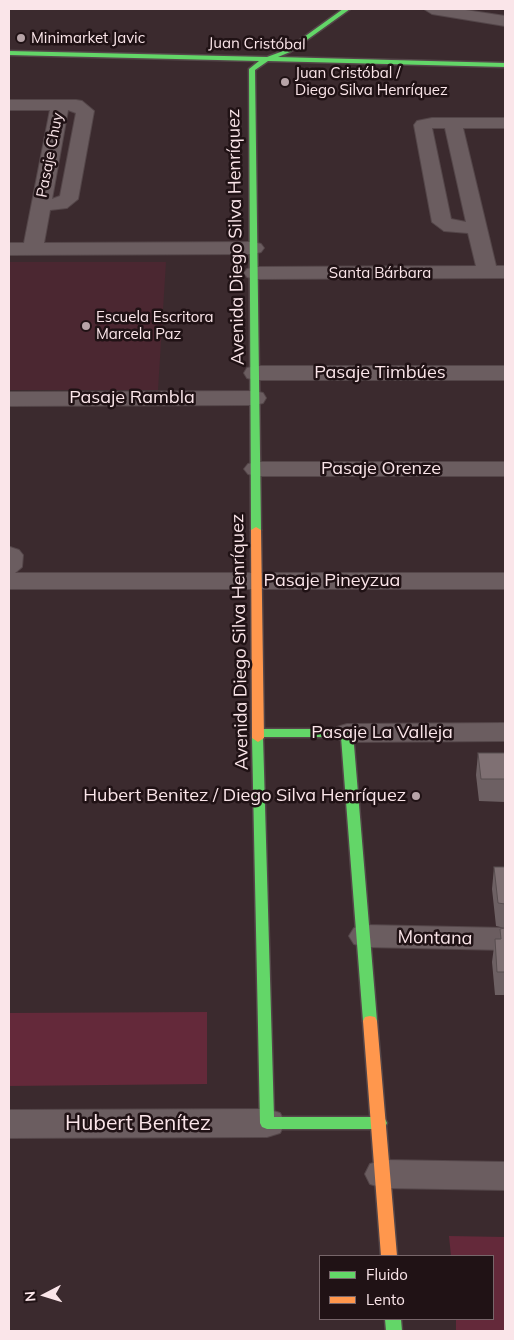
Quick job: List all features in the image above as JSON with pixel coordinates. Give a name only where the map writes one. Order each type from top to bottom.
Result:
[{"type":"street","points":[[269,59],[288,51],[347,9]]},
{"type":"street","points":[[432,9],[505,21]]},
{"type":"street","name":"Juan Cristóbal","points":[[9,52],[505,65]]},
{"type":"street","name":"Avenida Diego Silva Henríquez","points":[[267,1123],[258,733],[252,69],[257,64],[269,59]]},
{"type":"street","name":"Pasaje Chuy","points":[[9,105],[81,106],[85,111],[69,199],[60,204],[41,205]]},
{"type":"street","name":"Pasaje Chuy","points":[[33,249],[60,105]]},
{"type":"street","points":[[453,123],[477,228],[496,272]]},
{"type":"street","points":[[477,228],[451,227],[442,222],[422,126],[424,124],[505,123]]},
{"type":"street","points":[[9,249],[254,248]]},
{"type":"street","name":"Santa Bárbara","points":[[254,273],[496,272]]},
{"type":"street","name":"Pasaje Timbúes","points":[[255,374],[505,373]]},
{"type":"street","name":"Pasaje Rambla","points":[[9,398],[255,398]]},
{"type":"street","name":"Pasaje Orenze","points":[[256,469],[505,469]]},
{"type":"street","name":"Pasaje Pineyzua","points":[[9,581],[505,581]]},
{"type":"street","name":"Pasaje La Valleja","points":[[258,733],[505,732]]},
{"type":"street","points":[[347,733],[365,936],[389,1255]]},
{"type":"street","name":"Montana","points":[[365,936],[505,939]]},
{"type":"street","points":[[267,1123],[380,1123]]},
{"type":"street","name":"Hubert Benítez","points":[[9,1124],[267,1123]]},
{"type":"street","points":[[383,1174],[505,1176]]},
{"type":"shaded area","name":"Escuela Escritora Marcela Paz","points":[[9,262],[166,262],[158,390],[9,390]]},
{"type":"shaded area","points":[[207,1012],[207,1084],[9,1086],[9,1013]]},
{"type":"shaded area","points":[[449,1236],[505,1237],[505,1331],[456,1331],[456,1320],[494,1320],[494,1255],[451,1255]]},
{"type":"building","points":[[478,753],[505,753],[505,779],[481,779]]},
{"type":"building","points":[[494,867],[505,867],[505,904],[498,903]]},
{"type":"building","points":[[505,928],[505,972],[497,972],[495,939],[501,939],[500,929]]},
{"type":"traffic: fast","points":[[256,530],[252,69],[263,61],[288,51],[347,9]]},
{"type":"traffic: fast","points":[[9,53],[505,65]]},
{"type":"traffic: fast","points":[[258,733],[347,733],[370,1021]]},
{"type":"traffic: fast","points":[[258,738],[267,1123],[380,1123]]},
{"type":"traffic: fast","points":[[393,1320],[394,1331]]},
{"type":"traffic: slow","points":[[256,530],[258,738]]},
{"type":"traffic: slow","points":[[370,1021],[389,1255]]},
{"type":"place","name":"Minimarket Javic","points":[[21,38]]},
{"type":"place","name":"Juan Cristóbal / Diego Silva Henríquez","points":[[285,82]]},
{"type":"place","name":"Escuela Escritora Marcela Paz","points":[[86,326]]},
{"type":"place","name":"Hubert Benitez / Diego Silva Henríquez","points":[[416,796]]}]
